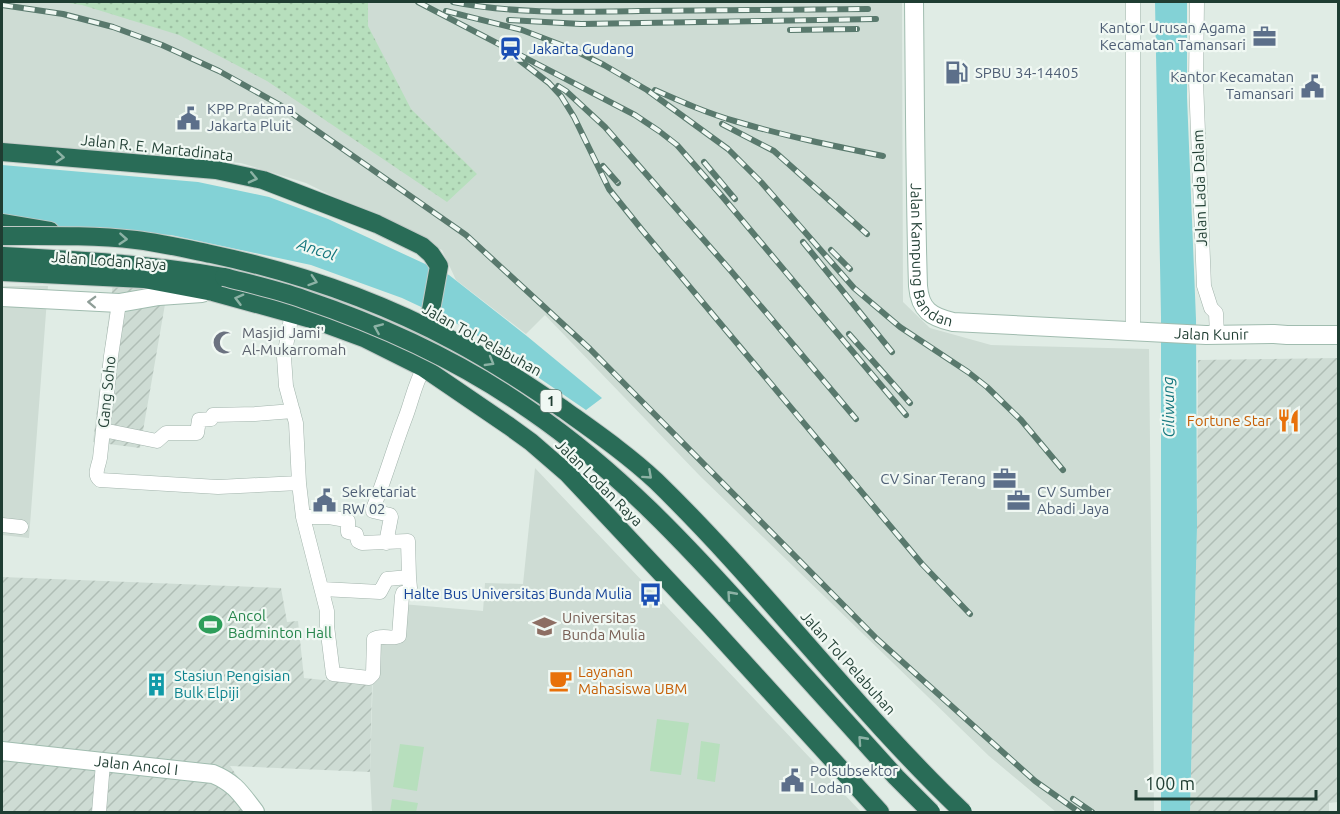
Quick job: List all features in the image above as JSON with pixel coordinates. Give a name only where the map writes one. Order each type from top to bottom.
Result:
[{"type":"highway","name":"Jalan R. E. Martadinata","points":[[2,152],[216,170],[263,180],[377,224],[422,246],[439,266],[431,310],[417,360]]},
{"type":"highway","points":[[2,223],[89,237]]},
{"type":"highway","name":"Jalan Tol Pelabuhan","points":[[2,236],[139,240],[256,264],[351,294],[413,321],[454,341],[530,386],[593,429],[653,479],[745,573],[883,729],[963,813]]},
{"type":"highway","name":"1","points":[[2,256],[117,263],[188,271],[301,298],[413,342],[503,392],[563,433],[617,478],[656,516],[931,813]]},
{"type":"highway","points":[[2,272],[32,269],[71,260]]},
{"type":"highway","name":"Jalan Lodan Raya","points":[[2,272],[144,279],[213,292],[315,320],[417,360],[524,437],[568,474],[707,622],[880,813]]},
{"type":"street","name":"Jalan Kampung Bandan","points":[[914,2],[914,140],[918,286],[919,299],[925,308],[940,319],[953,322],[1141,332]]},
{"type":"street","points":[[1133,2],[1141,332]]},
{"type":"street","name":"Jalan Lada Dalam","points":[[1197,2],[1196,81],[1204,286],[1211,308],[1216,313],[1212,335]]},
{"type":"street","name":"Jalan Lodan Raya","points":[[2,297],[119,303],[159,296],[213,292]]},
{"type":"street","name":"Gang Soho","points":[[119,303],[96,475],[100,480],[219,487],[299,483]]},
{"type":"street","points":[[291,313],[284,357],[286,386],[296,423],[303,518],[327,611],[333,674],[369,678],[373,674],[375,638],[399,636],[402,596],[410,588],[408,542],[359,543],[356,534],[348,532],[346,520],[329,517],[303,518]]},
{"type":"street","name":"Jalan Kunir","points":[[1274,334],[1295,330],[1338,330]]},
{"type":"street","name":"Jalan Kunir","points":[[1141,332],[1212,335],[1338,335]]},
{"type":"street","points":[[386,543],[391,517],[373,511],[373,509],[420,375],[417,360]]},
{"type":"street","points":[[103,430],[156,441],[166,433],[197,433],[199,420],[211,419],[213,415],[293,411]]},
{"type":"street","points":[[2,525],[21,527]]},
{"type":"street","points":[[322,589],[380,592],[388,579],[409,577]]},
{"type":"street","name":"Jalan Ancol I","points":[[2,751],[213,774],[233,785],[255,813]]},
{"type":"street","points":[[99,813],[103,763]]},
{"type":"shaded area","points":[[2,2],[902,2],[903,302],[930,328],[991,345],[1149,349],[1154,812],[1056,812],[989,756],[701,477],[545,315],[526,334],[456,280],[442,250],[306,183],[241,163],[2,142]]},
{"type":"shaded area","points":[[113,283],[168,287],[140,448],[93,442]]},
{"type":"shaded area","points":[[2,286],[48,286],[29,538],[2,535]]},
{"type":"shaded area","points":[[1338,358],[1338,802],[1329,803],[1329,812],[1190,812],[1197,527],[1198,360]]},
{"type":"shaded area","name":"Universitas Bunda Mulia","points":[[535,468],[861,812],[372,812],[370,772],[374,644],[401,644],[402,604],[483,611],[485,583],[523,584]]},
{"type":"shaded area","points":[[2,577],[281,588],[287,622],[298,621],[304,678],[372,685],[370,772],[230,766],[262,812],[2,812]]},
{"type":"green space","points":[[62,2],[368,2],[368,26],[411,109],[477,174],[447,202],[267,81],[179,35],[82,5]]},
{"type":"green space","points":[[657,719],[689,723],[681,775],[650,771]]},
{"type":"green space","points":[[701,741],[720,744],[715,782],[697,779]]},
{"type":"green space","points":[[400,744],[424,747],[417,791],[393,787]]},
{"type":"green space","points":[[392,799],[418,803],[416,812],[390,812]]},
{"type":"water","name":"Ciliwung","points":[[1155,2],[1187,2],[1187,97],[1196,319],[1197,527],[1190,812],[1161,812],[1161,317]]},
{"type":"water","name":"Ancol","points":[[2,165],[198,182],[269,197],[328,219],[449,275],[602,398],[586,410],[466,328],[402,298],[311,265],[171,235],[2,227]]},
{"type":"railway","points":[[418,2],[635,115],[677,145],[906,415]]},
{"type":"railway","points":[[453,2],[499,9],[593,12],[868,9]]},
{"type":"railway","points":[[2,5],[63,14],[113,27],[162,45],[219,71],[280,105],[466,235],[590,349],[877,639],[1035,781],[1079,812]]},
{"type":"railway","points":[[446,11],[522,30],[572,49],[647,90],[728,149],[761,182],[854,288],[900,327],[987,387],[1021,420],[1063,470]]},
{"type":"railway","points":[[509,20],[581,24],[876,19]]},
{"type":"railway","points":[[790,30],[857,29]]},
{"type":"railway","points":[[510,53],[549,83],[561,96],[574,117],[609,189],[922,564],[970,614]]},
{"type":"railway","points":[[558,86],[605,127],[856,419]]},
{"type":"railway","points":[[655,90],[706,112],[738,122],[883,156]]},
{"type":"railway","points":[[722,124],[774,151],[867,234]]},
{"type":"railway","points":[[704,162],[735,199]]},
{"type":"railway","points":[[603,166],[618,183]]},
{"type":"railway","points":[[803,242],[892,352]]},
{"type":"railway","points":[[831,250],[850,269]]},
{"type":"railway","points":[[849,334],[910,403]]},
{"type":"railway","points":[[1073,799],[1092,812]]},
{"type":"place","name":"Kantor Urusan Agama Kecamatan Tamansari","points":[[1264,37]]},
{"type":"place","name":"Jakarta Gudang","points":[[511,49]]},
{"type":"place","name":"SPBU 34-14405","points":[[957,73]]},
{"type":"place","name":"Kantor Kecamatan Tamansari","points":[[1312,86]]},
{"type":"place","name":"KPP Pratama Jakarta Pluit","points":[[189,118]]},
{"type":"place","name":"Masjid Jami' Al-Mukarromah","points":[[224,342]]},
{"type":"place","name":"Fortune Star","points":[[1289,421]]},
{"type":"place","name":"CV Sinar Terang","points":[[1004,479]]},
{"type":"place","name":"Sekretariat RW 02","points":[[324,501]]},
{"type":"place","name":"CV Sumber Abadi Jaya","points":[[1019,501]]},
{"type":"place","name":"Halte Bus Universitas Bunda Mulia","points":[[650,594]]},
{"type":"place","name":"Ancol Badminton Hall","points":[[210,625]]},
{"type":"place","name":"Universitas Bunda Mulia","points":[[544,627]]},
{"type":"place","name":"Layanan Mahasiswa UBM","points":[[560,681]]},
{"type":"place","name":"Stasiun Pengisian Bulk Elpiji","points":[[156,685]]},
{"type":"place","name":"Polsubsektor Lodan","points":[[792,780]]}]
